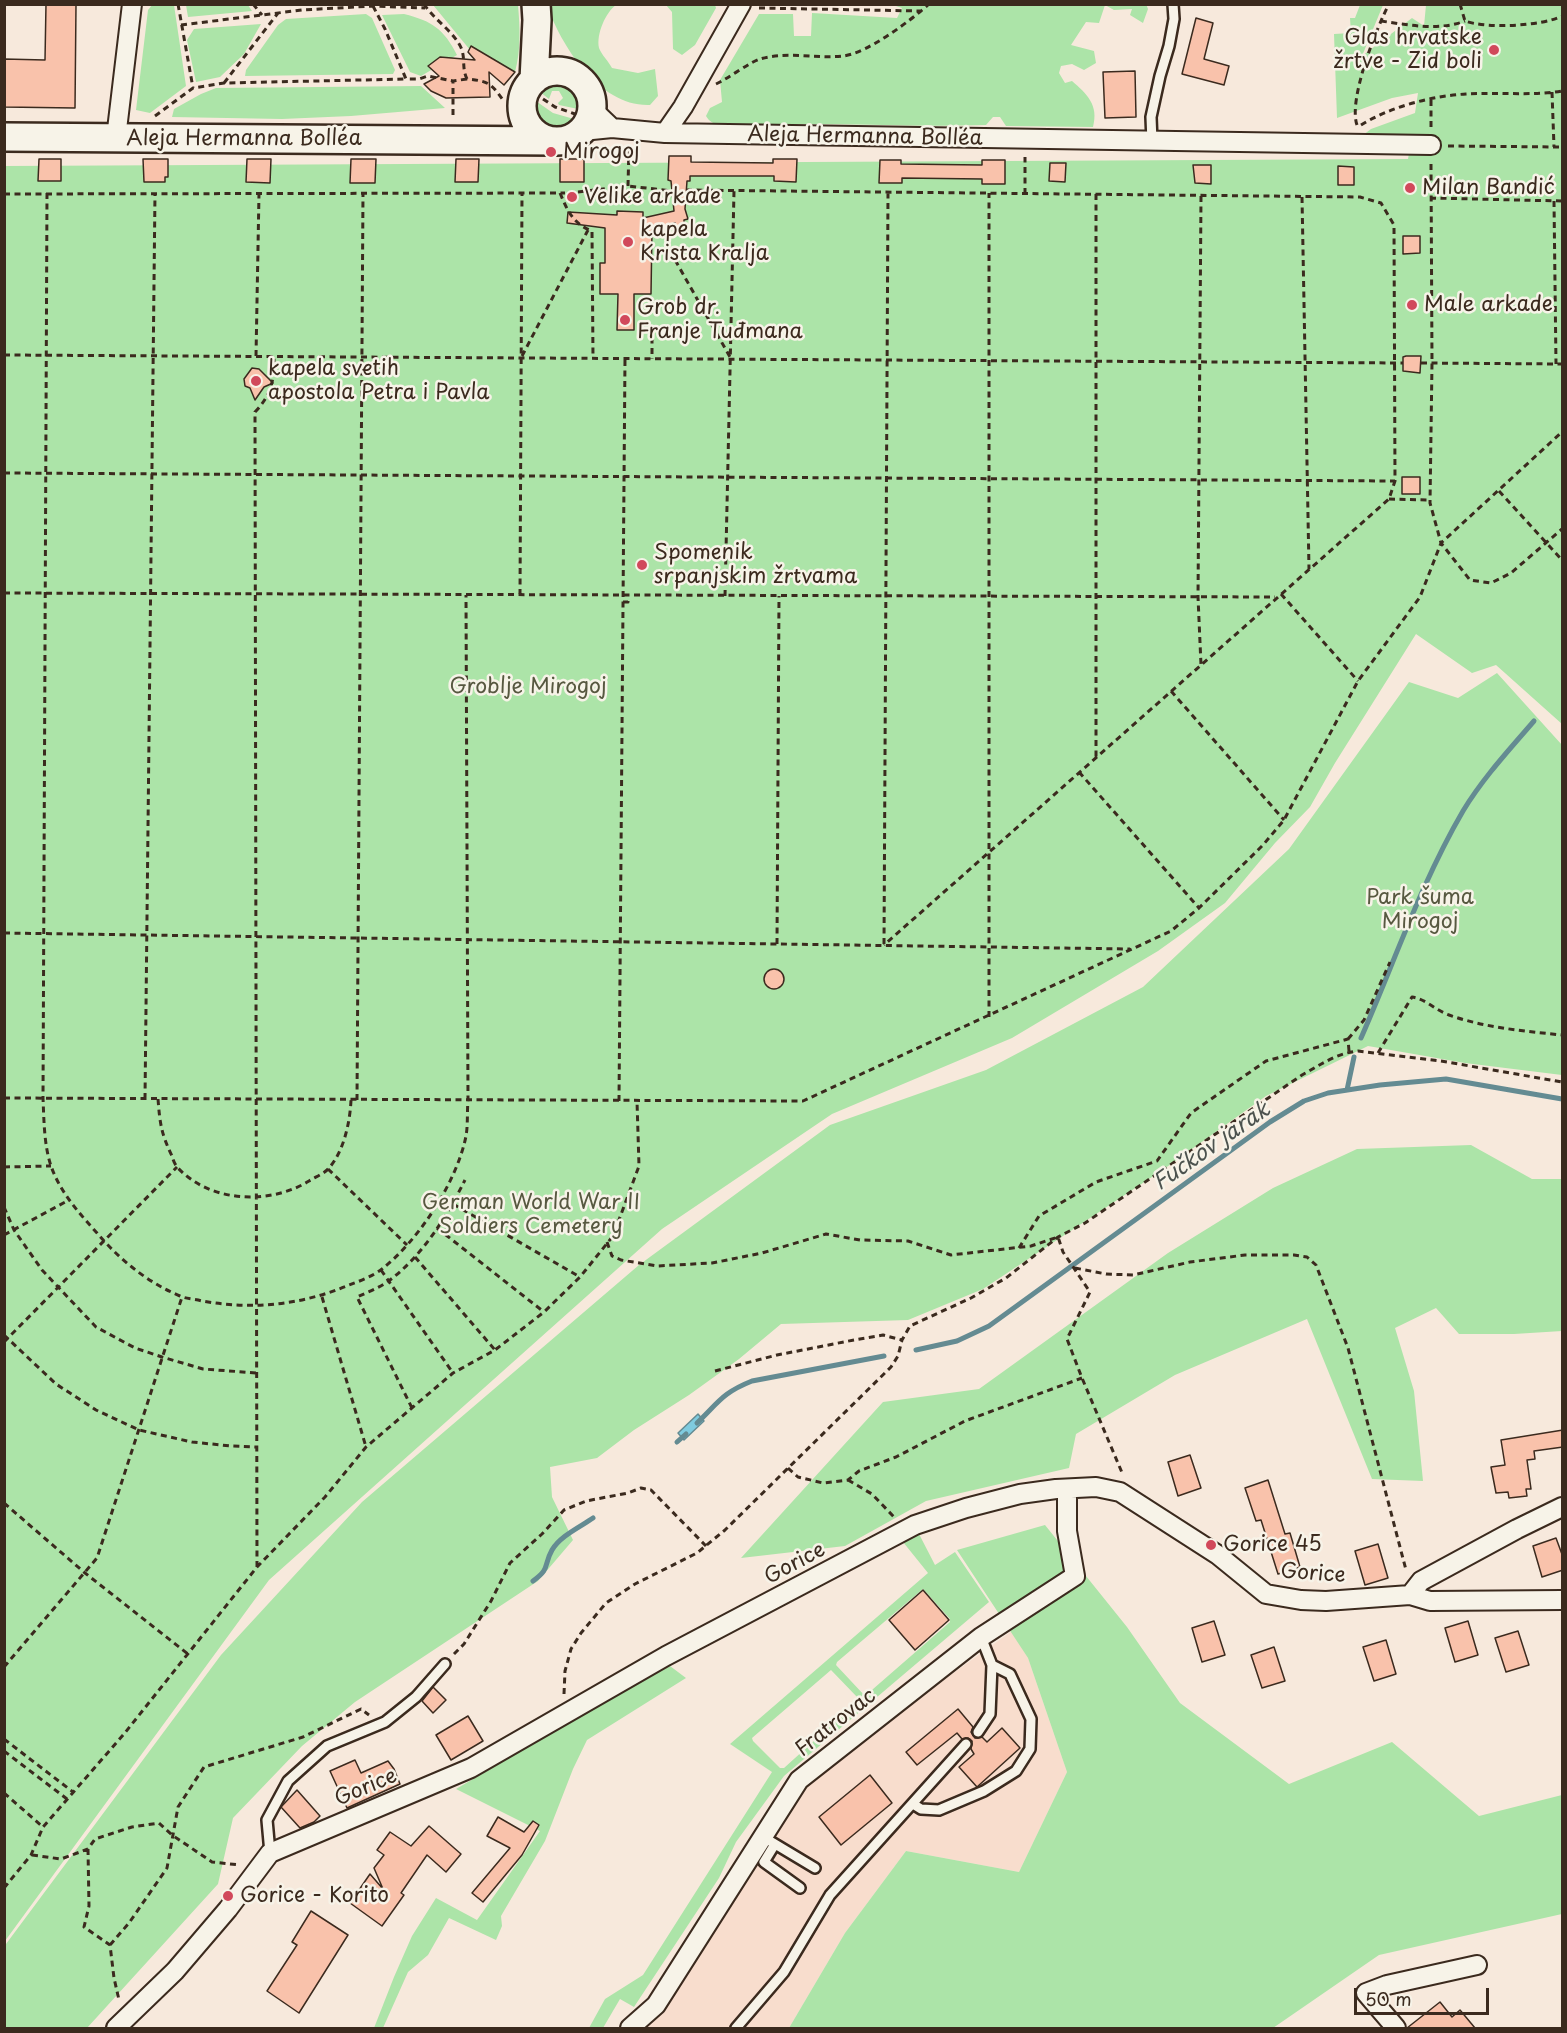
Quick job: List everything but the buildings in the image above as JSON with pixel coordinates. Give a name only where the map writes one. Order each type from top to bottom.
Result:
[{"type":"main road","points":[[537,12],[548,43],[573,76],[586,88],[591,99],[584,118],[564,140],[544,139],[529,127],[522,113],[537,12]]},
{"type":"main road","points":[[484,140],[544,74],[556,71],[573,76]]},
{"type":"main road","name":"Aleja Hermanna Bolléa","points":[[4,137],[554,141]]},
{"type":"street","points":[[116,138],[132,4]]},
{"type":"street","points":[[665,133],[683,107],[741,6]]},
{"type":"street","name":"Aleja Hermanna Bolléa","points":[[584,118],[612,128],[665,133],[1431,146]]},
{"type":"street","name":"Gorice","points":[[270,1852],[471,1768],[666,1656],[915,1525],[1020,1494],[1096,1487],[1120,1492],[1218,1555],[1266,1594],[1301,1600],[1326,1601],[1411,1594],[1430,1600],[1563,1600]]},
{"type":"street","name":"Fratrovac","points":[[630,2028],[656,2005],[769,1841],[800,1780],[981,1637],[1075,1575],[1067,1531],[1067,1490]]},
{"type":"street","points":[[1411,1594],[1421,1581],[1563,1507]]},
{"type":"street","points":[[120,2025],[175,1971],[228,1909],[270,1852]]},
{"type":"street","points":[[1396,2028],[1366,1993],[1388,1985],[1478,1965]]},
{"type":"lane","points":[[1152,142],[1151,117],[1169,46],[1173,4]]},
{"type":"lane","points":[[978,1732],[990,1714],[992,1665],[981,1637]]},
{"type":"lane","points":[[270,1852],[267,1820],[288,1781],[327,1746],[385,1722],[416,1697],[445,1664]]},
{"type":"lane","points":[[913,1804],[921,1809],[939,1810],[984,1791],[1016,1771],[1030,1749],[1032,1719],[1010,1674],[992,1665]]},
{"type":"lane","points":[[736,2028],[784,1972],[831,1895],[966,1744]]},
{"type":"lane","points":[[800,1888],[764,1862],[769,1841],[815,1868]]},
{"type":"path","points":[[178,4],[194,88]]},
{"type":"path","points":[[253,4],[262,15]]},
{"type":"path","points":[[714,85],[732,77],[758,59],[783,56],[845,56],[854,53],[871,46],[929,4]]},
{"type":"path","points":[[1389,4],[1376,31],[1358,92],[1354,118],[1357,127],[1403,106],[1431,99],[1464,94],[1563,91]]},
{"type":"path","points":[[1460,4],[1465,21]]},
{"type":"path","points":[[181,25],[373,5],[424,6],[462,49],[464,72],[467,79]]},
{"type":"path","points":[[373,5],[406,79]]},
{"type":"path","points":[[741,6],[922,11]]},
{"type":"path","points":[[224,83],[279,13]]},
{"type":"path","points":[[1380,21],[1416,25],[1456,25],[1465,21],[1476,25],[1538,24],[1563,16]]},
{"type":"path","points":[[151,118],[194,88],[224,83],[271,80],[418,79],[429,76],[453,81],[484,80],[492,86],[584,118]]},
{"type":"path","points":[[453,81],[453,115]]},
{"type":"path","points":[[1552,92],[1554,147]]},
{"type":"path","points":[[1431,99],[1430,500],[1441,543],[1470,580],[1491,583],[1511,573],[1563,529]]},
{"type":"path","points":[[1025,194],[1026,140]]},
{"type":"path","points":[[1431,146],[1563,147]]},
{"type":"path","points":[[578,192],[628,186],[672,191]]},
{"type":"path","points":[[686,190],[1360,197],[1381,203],[1394,225],[1395,481],[1389,499],[884,945]]},
{"type":"path","points":[[725,596],[734,191]]},
{"type":"path","points":[[47,193],[43,1098],[46,1146],[51,1166],[69,1200],[104,1241],[143,1277],[182,1297],[228,1305],[298,1302],[322,1296],[381,1270],[407,1245],[428,1219],[452,1177],[465,1137],[468,1100],[466,595]]},
{"type":"path","points":[[145,1099],[155,193]]},
{"type":"path","points":[[256,356],[259,193]]},
{"type":"path","points":[[357,1100],[363,193]]},
{"type":"path","points":[[520,595],[522,193]]},
{"type":"path","points":[[560,193],[569,214],[583,228],[592,231],[593,358]]},
{"type":"path","points":[[4,194],[565,193]]},
{"type":"path","points":[[884,945],[888,193]]},
{"type":"path","points":[[989,193],[989,1017]]},
{"type":"path","points":[[1096,194],[1096,757]]},
{"type":"path","points":[[1201,195],[1198,597],[1201,664]]},
{"type":"path","points":[[1302,197],[1309,569]]},
{"type":"path","points":[[1431,198],[1563,201]]},
{"type":"path","points":[[1554,201],[1556,364]]},
{"type":"path","points":[[521,358],[588,230]]},
{"type":"path","points":[[670,251],[731,359]]},
{"type":"path","points":[[652,327],[652,358]]},
{"type":"path","points":[[4,355],[1403,363]]},
{"type":"path","points":[[257,1567],[255,412],[263,403],[273,382],[274,356]]},
{"type":"path","points":[[619,1101],[625,358]]},
{"type":"path","points":[[1420,363],[1563,364]]},
{"type":"path","points":[[4,1098],[802,1101],[1170,932],[1199,908],[1263,845],[1284,820],[1358,681],[1420,597],[1441,543],[1561,436]]},
{"type":"path","points":[[4,473],[1395,481]]},
{"type":"path","points":[[1498,490],[1563,560]]},
{"type":"path","points":[[1389,499],[1430,500]]},
{"type":"path","points":[[4,593],[1277,597]]},
{"type":"path","points":[[1281,594],[1358,681]]},
{"type":"path","points":[[623,602],[628,602],[628,595]]},
{"type":"path","points":[[777,944],[779,596]]},
{"type":"path","points":[[1171,691],[1284,820]]},
{"type":"path","points":[[1079,772],[1199,908]]},
{"type":"path","points":[[4,933],[1132,949]]},
{"type":"path","points":[[1018,1248],[1039,1216],[1096,1182],[1157,1161],[1191,1113],[1266,1061],[1348,1039],[1364,1020],[1390,962]]},
{"type":"path","points":[[1378,1053],[1412,997],[1422,999],[1446,1014],[1498,1029],[1563,1035]]},
{"type":"path","points":[[1348,1039],[1349,1052]]},
{"type":"path","points":[[607,1242],[612,1256],[621,1260],[657,1266],[712,1263],[762,1254],[826,1234],[860,1240],[908,1241],[951,1255],[1032,1246],[1058,1237],[1085,1223],[1302,1075],[1332,1058],[1349,1052],[1378,1053],[1441,1061],[1563,1082]]},
{"type":"path","points":[[158,1099],[161,1133],[177,1167],[201,1186],[230,1197],[273,1195],[300,1187],[328,1169],[339,1149],[350,1120],[351,1100]]},
{"type":"path","points":[[4,1888],[31,1855],[43,1827],[124,1734],[257,1567],[325,1497],[366,1447],[453,1372],[495,1350],[544,1312],[580,1277],[613,1236],[639,1166],[637,1101]]},
{"type":"path","points":[[4,1167],[51,1166]]},
{"type":"path","points":[[4,1342],[177,1167]]},
{"type":"path","points":[[328,1169],[407,1245]]},
{"type":"path","points":[[412,1408],[357,1297],[389,1281],[415,1257],[453,1204],[465,1180]]},
{"type":"path","points":[[4,1235],[69,1200]]},
{"type":"path","points":[[453,1204],[580,1277]]},
{"type":"path","points":[[4,1207],[14,1230],[42,1270],[96,1327],[135,1348],[203,1369],[257,1373]]},
{"type":"path","points":[[437,1228],[544,1312]]},
{"type":"path","points":[[1058,1237],[1063,1252],[1090,1292],[1067,1339],[1124,1476]]},
{"type":"path","points":[[566,1714],[565,1671],[571,1649],[581,1632],[606,1603],[635,1584],[698,1553],[725,1530],[891,1367],[910,1326],[971,1299],[1006,1278],[1058,1237]]},
{"type":"path","points":[[1074,1268],[1106,1274],[1133,1275],[1190,1262],[1245,1255],[1294,1255],[1307,1257],[1316,1265],[1348,1348],[1411,1594]]},
{"type":"path","points":[[415,1257],[495,1350]]},
{"type":"path","points":[[381,1270],[453,1372]]},
{"type":"path","points":[[322,1296],[366,1447]]},
{"type":"path","points":[[4,1667],[97,1558],[182,1297]]},
{"type":"path","points":[[4,1335],[56,1384],[96,1410],[139,1430],[192,1442],[257,1447]]},
{"type":"path","points":[[715,1371],[777,1355],[883,1335],[902,1340]]},
{"type":"path","points":[[788,1468],[798,1477],[823,1483],[848,1480],[859,1471],[896,1457],[965,1421],[1082,1378]]},
{"type":"path","points":[[848,1480],[872,1494],[892,1514],[903,1532]]},
{"type":"path","points":[[445,1664],[464,1644],[491,1601],[510,1563],[564,1510],[586,1501],[628,1493],[641,1488],[651,1490],[706,1546]]},
{"type":"path","points":[[4,1503],[85,1573],[188,1654]]},
{"type":"path","points":[[120,2025],[110,1945],[129,1923],[167,1868],[178,1807],[204,1767],[303,1737],[361,1710],[370,1716],[376,1725]]},
{"type":"path","points":[[4,1739],[73,1792]]},
{"type":"path","points":[[4,1751],[67,1799]]},
{"type":"path","points":[[4,1793],[43,1827]]},
{"type":"path","points":[[31,1855],[61,1859],[88,1848],[95,1839],[132,1827],[159,1823],[172,1835],[212,1862],[240,1865],[255,1872]]},
{"type":"path","points":[[88,1848],[89,1906],[84,1927],[110,1945]]},
{"type":"shaded area","points":[[1012,1631],[1028,1658],[1067,1772],[1019,1872],[906,1851],[845,1933],[789,2028],[640,2028],[804,1787],[920,1697]]},
{"type":"green space","points":[[153,4],[174,5],[186,86],[150,113],[136,110],[148,10]]},
{"type":"green space","points":[[1146,4],[1148,9],[1143,23],[1130,15],[1132,9],[1114,10],[1105,5],[1099,23],[1086,22],[1071,45],[1094,51],[1096,63],[1084,70],[1072,64],[1061,66],[1059,73],[1065,83],[1072,81],[1093,106],[1093,127],[1006,126],[1000,117],[993,117],[986,125],[802,124],[740,127],[715,124],[706,116],[710,108],[722,102],[720,80],[759,14],[793,14],[794,36],[811,36],[812,13],[897,18],[902,8],[893,5]]},
{"type":"green space","points":[[186,5],[248,5],[252,11],[188,17]]},
{"type":"green space","points":[[433,5],[518,5],[520,39],[515,72],[475,56]]},
{"type":"green space","points":[[547,5],[616,5],[603,24],[598,42],[599,48],[612,68],[638,73],[655,69],[658,96],[650,105],[632,103],[615,96],[599,85],[573,55],[553,21]]},
{"type":"green space","points":[[666,5],[715,5],[716,8],[695,45],[682,55],[673,49],[672,12]]},
{"type":"green space","name":"Groblje Mirogoj","points":[[1360,5],[1383,5],[1362,56],[1412,18],[1424,26],[1426,5],[1562,5],[1562,724],[1496,665],[1472,673],[1416,634],[1310,807],[1275,843],[1225,903],[1158,951],[1012,1038],[832,1114],[662,1229],[269,1580],[5,1941],[5,166],[1408,159],[1412,136],[1363,135],[1371,129],[1415,113],[1418,93],[1392,98],[1337,118],[1334,34],[1351,33],[1350,18],[1355,18]]},
{"type":"green space","points":[[366,14],[372,18],[395,70],[393,74],[245,76],[246,70],[278,25],[286,19]]},
{"type":"green space","points":[[404,14],[436,27],[442,32],[457,55],[421,76],[410,72],[382,15]]},
{"type":"green space","points":[[261,24],[244,54],[220,77],[196,82],[187,40],[194,29]]},
{"type":"green space","points":[[561,83],[574,91],[580,106],[578,109],[559,105],[558,103],[563,98],[559,91],[552,91],[549,99],[540,92],[541,86]]},
{"type":"green space","points":[[421,86],[445,108],[282,119],[172,117],[174,109],[216,88]]},
{"type":"green space","points":[[533,99],[553,113],[576,121],[565,129],[557,131],[543,129],[531,113]]},
{"type":"green space","name":"Park šuma Mirogoj","points":[[1497,673],[1562,745],[1562,1075],[1465,1063],[1368,1046],[1266,1096],[1164,1169],[983,1289],[908,1320],[781,1324],[739,1359],[689,1395],[634,1430],[597,1458],[550,1467],[552,1497],[573,1540],[538,1581],[355,1702],[302,1746],[233,1818],[218,1884],[87,2028],[5,2028],[6,1944],[221,1655],[362,1502],[639,1265],[830,1125],[986,1070],[1143,987],[1289,849],[1409,682],[1458,698]]},
{"type":"green space","points":[[1471,1145],[1532,1179],[1562,1179],[1562,1331],[1459,1334],[1436,1308],[1395,1328],[1414,1391],[1423,1481],[1372,1479],[1307,1319],[1175,1375],[1076,1434],[1069,1468],[926,1501],[845,1546],[741,1558],[883,1402],[979,1389],[1168,1253],[1273,1188],[1357,1149]]},
{"type":"green space","points":[[1045,1525],[1127,1627],[1180,1703],[1289,1784],[1392,1742],[1479,1816],[1562,1795],[1562,1914],[1379,1955],[1273,2028],[789,2028],[845,1933],[906,1851],[1019,1872],[1067,1772],[1028,1658],[957,1550]]},
{"type":"green space","points":[[919,1534],[935,1565],[955,1552],[989,1602],[784,1776],[736,1842],[719,1878],[634,2007],[620,1999],[603,2028],[589,2028],[605,1999],[643,1975],[772,1772],[730,1744],[928,1573],[903,1542]],"holes":[[[923,1589],[950,1619],[950,1622],[865,1696],[836,1665],[837,1662]],[[831,1670],[858,1698],[858,1701],[784,1768],[780,1768],[752,1738]]]},
{"type":"green space","points":[[670,1666],[686,1678],[587,1740],[545,1841],[501,1916],[502,1926],[496,1940],[449,1918],[428,1955],[408,1972],[383,2028],[374,2028],[412,1936],[436,1898],[477,1920],[540,1831],[456,1789]]},
{"type":"water","points":[[698,1414],[704,1421],[684,1440],[678,1433]]},
{"type":"waterway","points":[[1361,1038],[1421,895],[1448,838],[1479,787],[1534,721]]},
{"type":"waterway","points":[[1347,1090],[1354,1057]]},
{"type":"waterway","name":"Fučkov jarak","points":[[916,1350],[957,1341],[989,1326],[1270,1122],[1304,1101],[1328,1093],[1380,1085],[1446,1079],[1562,1099]]},
{"type":"waterway","name":"Fučkov jarak","points":[[697,1423],[727,1394],[752,1381],[884,1356]]},
{"type":"waterway","name":"Fučkov jarak","points":[[677,1442],[686,1434]]},
{"type":"waterway","name":"Fučkov jarak","points":[[533,1581],[545,1570],[549,1555],[556,1545],[565,1536],[593,1518]]},
{"type":"place","name":"Glas hrvatske žrtve - Zid boli","points":[[1494,50]]},
{"type":"place","name":"Mirogoj","points":[[551,152]]},
{"type":"place","name":"Milan Bandić","points":[[1410,188]]},
{"type":"place","name":"Velike arkade","points":[[572,197]]},
{"type":"place","name":"kapela Krista Kralja","points":[[628,242]]},
{"type":"place","name":"Male arkade","points":[[1412,305]]},
{"type":"place","name":"Grob dr. Franje Tuđmana","points":[[625,320]]},
{"type":"place","name":"kapela svetih apostola Petra i Pavla","points":[[256,381]]},
{"type":"place","name":"Spomenik srpanjskim žrtvama","points":[[642,565]]},
{"type":"place","name":"Gorice 45","points":[[1211,1545]]},
{"type":"place","name":"Gorice - Korito","points":[[228,1896]]},
{"type":"park label","name":"German World War II Soldiers Cemetery","points":[[531,1215]]}]
